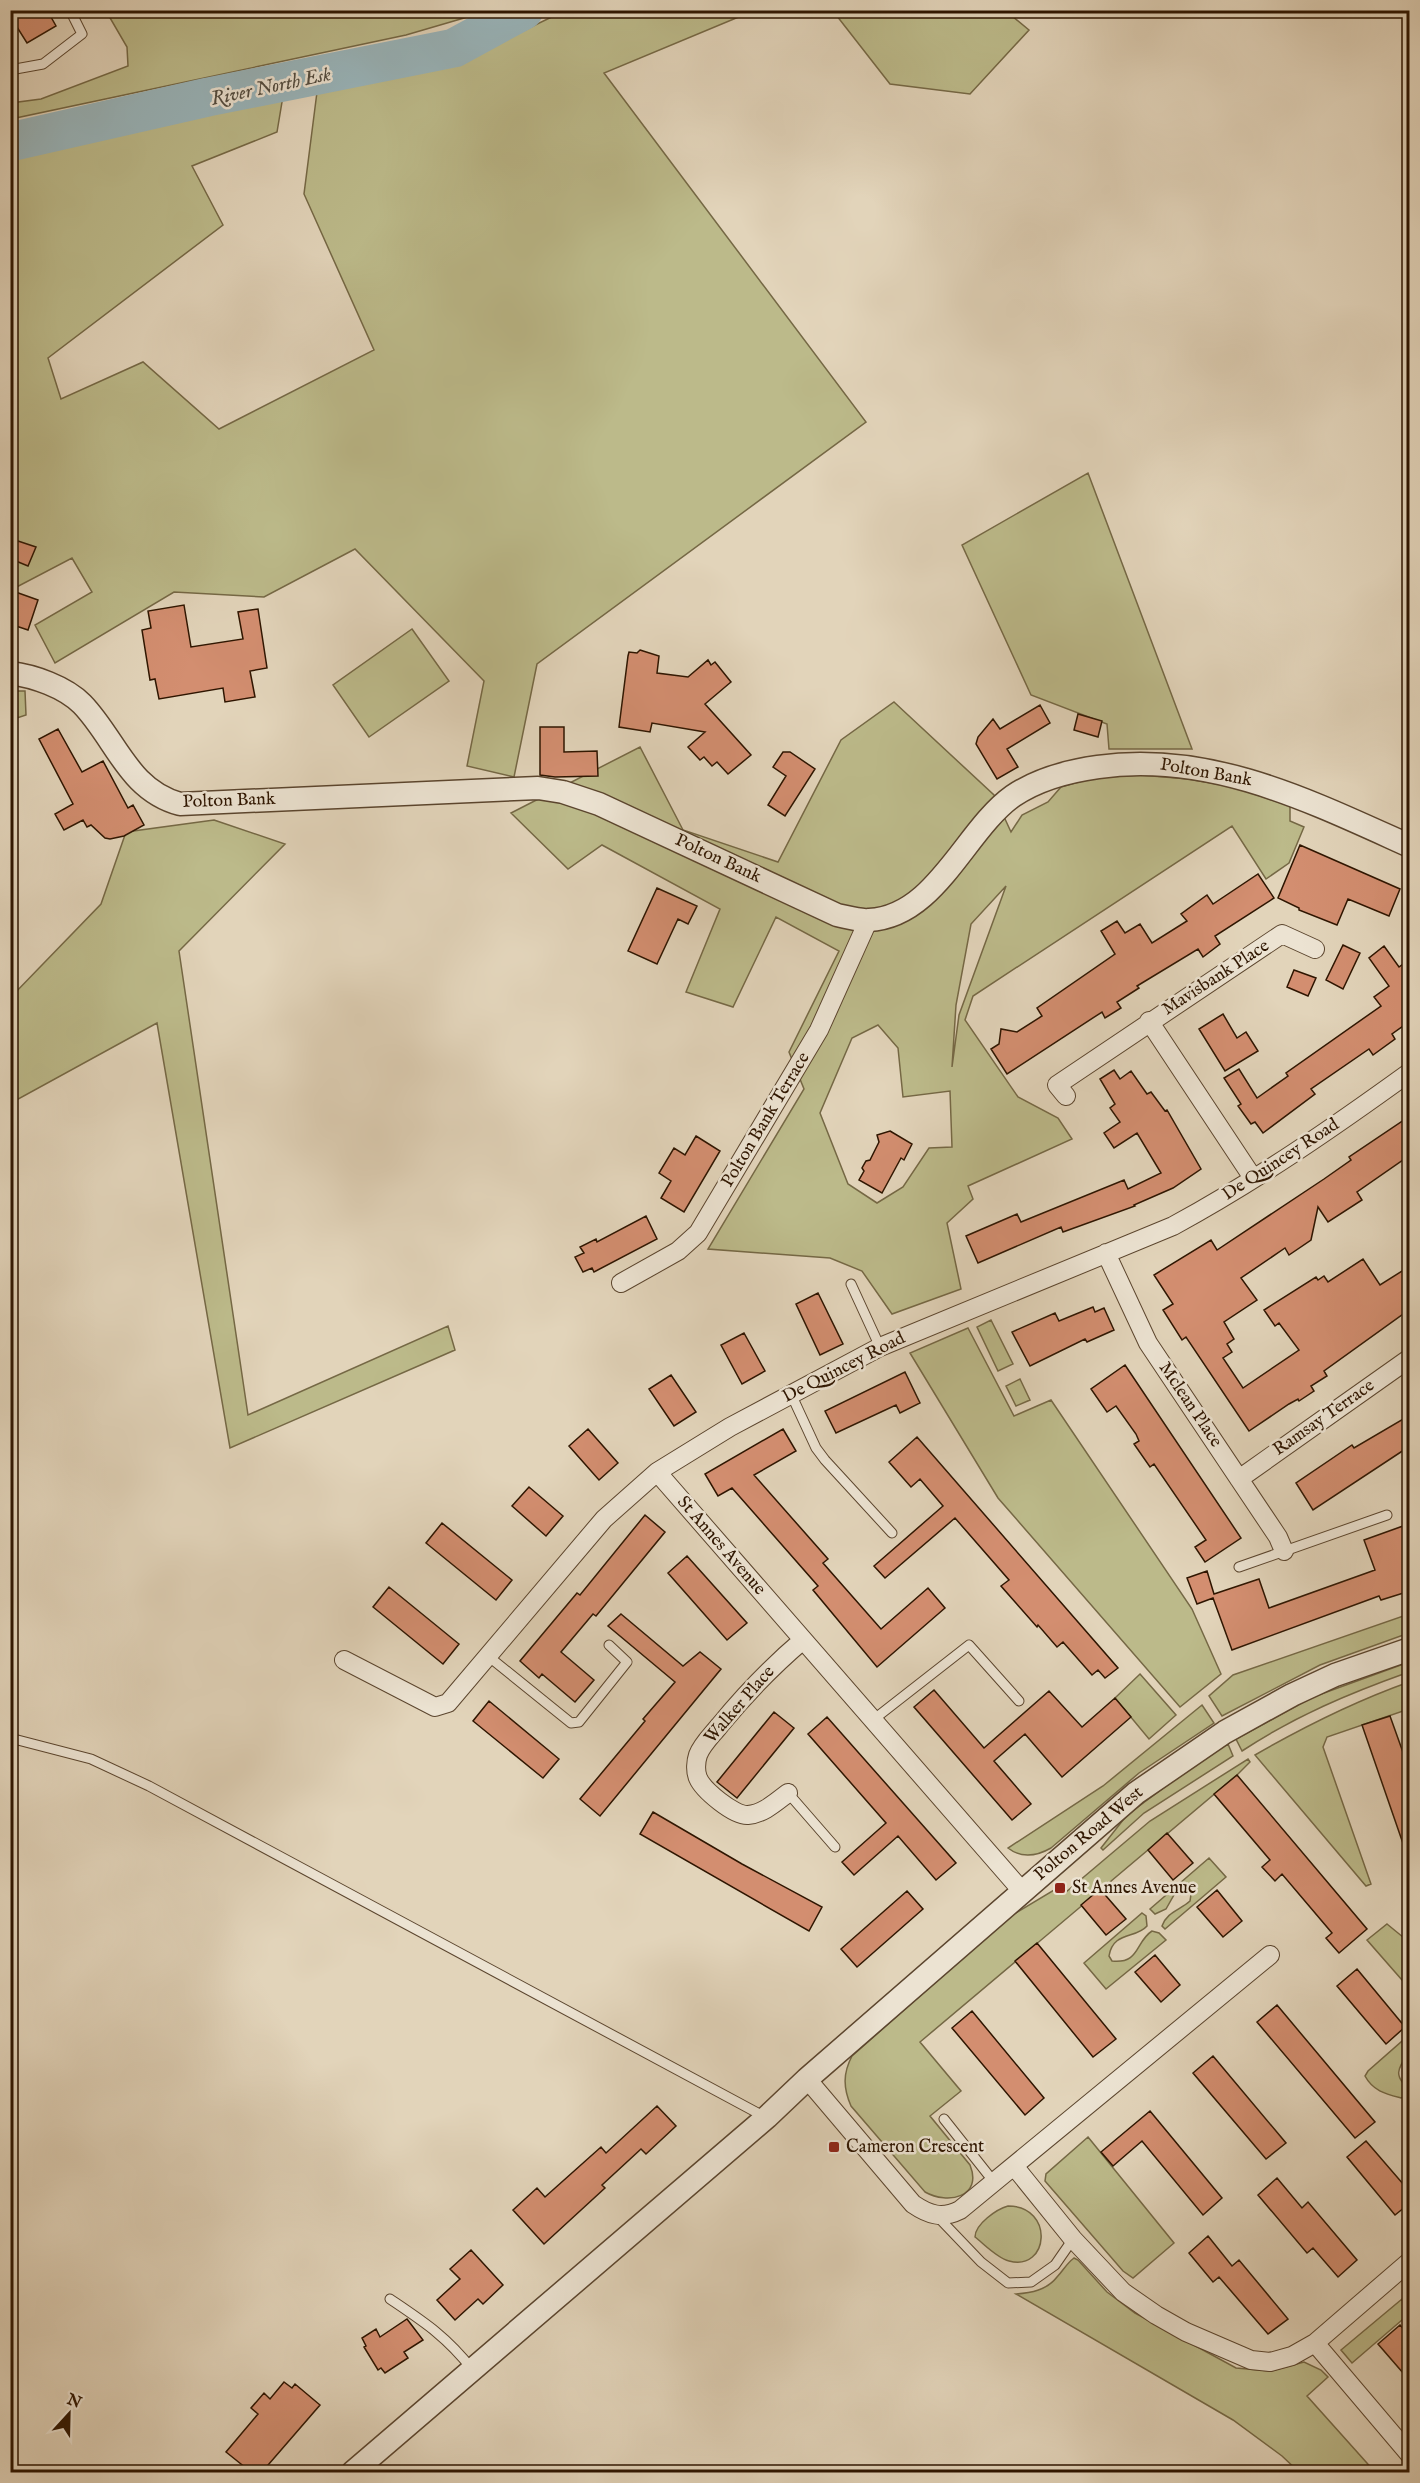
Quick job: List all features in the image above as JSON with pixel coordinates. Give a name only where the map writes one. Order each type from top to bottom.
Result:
[{"type":"street","name":"Polton Bank","points":[[10,673],[36,678],[81,704],[136,778],[163,800],[180,804],[538,788],[563,792],[599,804],[837,915],[868,921],[899,913],[936,885],[993,816],[1012,797],[1041,782],[1074,770],[1115,764],[1161,763],[1209,770],[1257,782],[1305,799],[1410,846]]},
{"type":"street","name":"Polton Bank Terrace","points":[[621,1283],[678,1251],[698,1233],[819,1030],[868,921]]},
{"type":"street","name":"Mavisbank Place","points":[[1066,1096],[1057,1085],[1149,1021],[1282,934],[1315,950]]},
{"type":"street","name":"Mavisbank Place","points":[[1149,1021],[1253,1178]]},
{"type":"street","name":"De Quincey Road","points":[[344,1660],[435,1707],[448,1703],[604,1519],[657,1472],[730,1427],[880,1347],[1173,1226],[1215,1203],[1298,1150],[1410,1072]]},
{"type":"street","name":"Mclean Place","points":[[1106,1253],[1148,1342],[1278,1538],[1284,1551]]},
{"type":"street","name":"Ramsay Terrace","points":[[1239,1479],[1410,1358]]},
{"type":"street","name":"St Annes Avenue","points":[[657,1472],[1022,1892]]},
{"type":"street","name":"Walker Place","points":[[788,1793],[762,1810],[747,1815],[733,1812],[703,1787],[697,1776],[696,1765],[698,1754],[709,1738],[756,1682],[803,1640]]},
{"type":"street","name":"Polton Road West","points":[[353,2472],[767,2117],[807,2079],[1136,1793],[1225,1732],[1292,1695],[1335,1675],[1410,1649]]},
{"type":"street","points":[[807,2079],[913,2204],[924,2212],[937,2216],[950,2215],[960,2210],[1014,2166],[1270,1954]]},
{"type":"street","points":[[1014,2166],[1073,2239],[1123,2292],[1156,2315],[1217,2347],[1251,2361],[1270,2362],[1292,2356],[1315,2343],[1410,2261]]},
{"type":"street","points":[[1315,2343],[1410,2455]]},
{"type":"lane","points":[[10,70],[43,64],[82,34],[70,10]]},
{"type":"lane","points":[[851,1284],[880,1347]]},
{"type":"lane","points":[[791,1394],[816,1448],[892,1533]]},
{"type":"lane","points":[[1239,1568],[1387,1515]]},
{"type":"lane","points":[[488,1656],[571,1723],[579,1722],[627,1662],[609,1645]]},
{"type":"lane","points":[[873,1720],[969,1645],[1019,1701]]},
{"type":"lane","points":[[10,1738],[91,1759],[149,1786],[767,2117]]},
{"type":"lane","points":[[788,1793],[835,1847]]},
{"type":"lane","points":[[944,2119],[994,2182]]},
{"type":"lane","points":[[937,2216],[981,2262],[1008,2283],[1031,2282],[1055,2265],[1073,2239]]},
{"type":"lane","points":[[390,2299],[436,2329],[453,2345],[473,2370]]},
{"type":"shaded area","points":[[106,11],[488,11],[406,35],[11,119],[11,103],[41,99],[128,66],[127,47]]},
{"type":"shaded area","points":[[564,11],[753,11],[604,73],[866,422],[537,664],[514,777],[467,766],[484,681],[355,549],[264,597],[174,592],[55,663],[35,625],[92,592],[72,558],[11,590],[11,150],[284,90],[277,132],[192,166],[223,225],[48,358],[61,399],[143,362],[219,429],[374,350],[304,194],[317,92],[467,58]]},
{"type":"shaded area","points":[[833,11],[1006,11],[1029,30],[970,94],[890,84]]},
{"type":"shaded area","points":[[1088,473],[1192,749],[1109,749],[1107,724],[1031,695],[962,545]]},
{"type":"shaded area","points":[[412,629],[449,681],[369,737],[333,685]]},
{"type":"shaded area","points":[[11,691],[25,691],[26,715],[11,720]]},
{"type":"shaded area","points":[[894,702],[994,795],[1011,832],[1022,815],[1048,802],[1061,787],[1093,778],[1140,775],[1188,779],[1234,787],[1290,806],[1290,821],[1304,827],[1289,863],[1266,879],[1232,826],[973,996],[965,1020],[1018,1097],[1058,1118],[1072,1139],[968,1186],[973,1199],[947,1223],[961,1289],[892,1314],[862,1271],[830,1258],[708,1249],[804,1089],[789,1052],[839,951],[776,917],[733,1007],[686,992],[720,909],[602,845],[568,869],[511,813],[640,747],[683,830],[778,862],[841,740]],"holes":[[[1006,886],[959,1015],[952,1067],[956,1005],[971,924]],[[878,1025],[898,1048],[903,1097],[950,1091],[952,1147],[929,1148],[903,1187],[877,1203],[848,1184],[820,1113],[852,1038]]]},
{"type":"shaded area","points":[[214,820],[285,844],[179,951],[248,1415],[448,1326],[455,1350],[230,1448],[157,1023],[11,1103],[11,997],[101,904],[126,832]]},
{"type":"shaded area","points":[[991,1320],[1013,1364],[998,1371],[977,1327]]},
{"type":"shaded area","points":[[968,1328],[1014,1416],[1051,1400],[1192,1609],[1221,1674],[1180,1707],[998,1498],[910,1353]]},
{"type":"shaded area","points":[[1020,1379],[1030,1400],[1016,1406],[1006,1386]]},
{"type":"shaded area","points":[[1409,1614],[1409,1633],[1320,1665],[1222,1716],[1209,1696],[1233,1675]]},
{"type":"shaded area","points":[[1409,1662],[1409,1672],[1323,1706],[1242,1751],[1236,1739],[1313,1697]]},
{"type":"shaded area","points":[[1140,1674],[1176,1715],[1149,1739],[1115,1698]]},
{"type":"shaded area","points":[[1409,1682],[1409,1709],[1327,1737],[1323,1747],[1371,1884],[1366,1886],[1255,1755],[1330,1715]]},
{"type":"shaded area","points":[[1202,1705],[1214,1723],[1139,1773],[1051,1848],[1040,1853],[1024,1855],[1008,1848],[1103,1786]]},
{"type":"shaded area","points":[[1228,1744],[1233,1756],[1144,1813],[1103,1850],[1101,1848],[1127,1815],[1212,1752]]},
{"type":"shaded area","points":[[1248,1759],[1250,1762],[1237,1775],[920,2042],[961,2091],[930,2116],[970,2165],[973,2176],[972,2185],[968,2191],[953,2198],[934,2196],[925,2192],[851,2106],[845,2081],[852,2056],[1009,1917],[1054,1890],[1066,1892],[1150,1821]]},
{"type":"shaded area","points":[[1209,1858],[1226,1877],[1165,1929],[1162,1926],[1164,1921],[1170,1914],[1190,1901],[1191,1894],[1180,1889],[1166,1909],[1155,1914],[1150,1909]]},
{"type":"shaded area","points":[[1142,1913],[1146,1916],[1147,1926],[1115,1943],[1109,1956],[1112,1961],[1121,1961],[1132,1956],[1152,1931],[1159,1933],[1166,1940],[1106,1989],[1084,1963]]},
{"type":"shaded area","points":[[1387,1924],[1409,1942],[1409,1988],[1367,1940]]},
{"type":"shaded area","points":[[1409,2035],[1409,2053],[1399,2069],[1400,2079],[1406,2090],[1406,2096],[1401,2098],[1376,2088],[1365,2076]]},
{"type":"shaded area","points":[[1088,2137],[1174,2243],[1133,2278],[1123,2271],[1045,2181],[1046,2174]]},
{"type":"shaded area","points":[[1008,2206],[1023,2209],[1034,2216],[1040,2226],[1039,2248],[1032,2257],[1022,2262],[1004,2259],[975,2237],[983,2222],[998,2210]]},
{"type":"shaded area","points":[[1074,2258],[1107,2292],[1135,2313],[1236,2368],[1271,2371],[1304,2362],[1321,2370],[1328,2377],[1307,2396],[1375,2472],[1299,2472],[1282,2456],[1233,2420],[1016,2294],[1044,2288]]},
{"type":"shaded area","points":[[1402,2299],[1409,2308],[1409,2314],[1352,2363],[1341,2350]]},
{"type":"building","points":[[10,10],[47,10],[56,26],[27,43],[10,16]]},
{"type":"building","points":[[18,541],[36,547],[28,566],[11,559]]},
{"type":"building","points":[[10,590],[38,600],[28,630],[10,624]]},
{"type":"building","points":[[184,605],[191,647],[243,639],[238,612],[258,609],[267,668],[250,671],[255,697],[225,702],[223,688],[159,699],[155,679],[150,680],[142,630],[151,628],[148,611]]},
{"type":"building","points":[[640,650],[659,656],[657,673],[688,677],[708,660],[711,665],[715,662],[731,682],[705,704],[751,755],[728,774],[717,762],[712,766],[704,757],[700,760],[688,747],[705,732],[652,723],[650,732],[619,727],[629,652],[637,653]]},
{"type":"building","points":[[1040,705],[1050,723],[1007,749],[1018,767],[997,779],[976,744],[978,737],[993,719],[1000,729]]},
{"type":"building","points":[[1078,714],[1102,721],[1098,737],[1074,730]]},
{"type":"building","points":[[540,727],[564,727],[564,752],[597,751],[598,776],[540,775]]},
{"type":"building","points":[[58,729],[82,772],[103,761],[128,808],[133,805],[144,825],[124,836],[110,839],[105,838],[91,825],[87,827],[83,820],[64,830],[55,814],[73,804],[39,739]]},
{"type":"building","points":[[783,752],[790,752],[815,769],[785,816],[768,805],[786,776],[773,767]]},
{"type":"building","points":[[1300,845],[1400,889],[1389,916],[1348,899],[1337,925],[1299,910],[1278,898]]},
{"type":"building","points":[[1258,874],[1274,898],[1215,936],[1220,944],[1203,957],[1198,949],[1137,986],[1139,988],[1117,1002],[1121,1008],[1105,1018],[1102,1012],[1007,1074],[991,1049],[999,1044],[1001,1029],[1017,1032],[1042,1016],[1037,1008],[1115,954],[1101,931],[1117,921],[1125,933],[1140,924],[1152,943],[1187,921],[1181,914],[1207,895],[1213,904]]},
{"type":"building","points":[[657,888],[697,906],[688,924],[678,919],[657,964],[628,951]]},
{"type":"building","points":[[1343,945],[1360,953],[1343,989],[1326,980]]},
{"type":"building","points":[[1384,946],[1399,967],[1410,959],[1410,1021],[1392,1034],[1395,1039],[1373,1055],[1369,1049],[1311,1089],[1315,1094],[1263,1133],[1255,1122],[1251,1124],[1238,1106],[1241,1104],[1224,1078],[1239,1069],[1257,1098],[1288,1076],[1286,1073],[1381,1006],[1374,997],[1389,986],[1369,958]]},
{"type":"building","points":[[1294,970],[1316,978],[1308,996],[1287,987]]},
{"type":"building","points":[[1223,1014],[1237,1038],[1246,1032],[1258,1051],[1225,1071],[1199,1029]]},
{"type":"building","points":[[1114,1070],[1120,1079],[1131,1071],[1147,1094],[1151,1092],[1165,1111],[1167,1110],[1201,1169],[1173,1188],[1135,1206],[1063,1232],[1061,1227],[978,1263],[966,1236],[1017,1214],[1021,1222],[1124,1180],[1128,1189],[1161,1173],[1137,1133],[1114,1148],[1104,1133],[1120,1122],[1110,1108],[1115,1104],[1100,1079]]},
{"type":"building","points":[[1410,1116],[1410,1155],[1357,1192],[1362,1200],[1328,1222],[1318,1207],[1311,1240],[1289,1255],[1285,1248],[1241,1278],[1257,1300],[1224,1322],[1234,1339],[1227,1344],[1232,1352],[1223,1358],[1243,1388],[1299,1350],[1279,1323],[1275,1326],[1264,1310],[1316,1277],[1318,1280],[1324,1276],[1328,1282],[1363,1259],[1380,1285],[1410,1266],[1410,1309],[1324,1371],[1327,1376],[1311,1386],[1314,1391],[1299,1401],[1298,1399],[1289,1404],[1249,1431],[1186,1337],[1182,1340],[1163,1310],[1173,1304],[1154,1275],[1211,1240],[1217,1250],[1324,1179],[1351,1160],[1349,1157]]},
{"type":"building","points":[[890,1131],[912,1144],[904,1160],[901,1158],[882,1193],[859,1180],[864,1171],[862,1168],[866,1161],[870,1160],[879,1142],[877,1135]]},
{"type":"building","points":[[696,1136],[720,1151],[684,1212],[661,1198],[671,1181],[659,1173],[674,1148],[685,1155]]},
{"type":"building","points":[[646,1216],[657,1239],[594,1272],[592,1268],[583,1272],[575,1257],[584,1253],[580,1247],[596,1239],[597,1242]]},
{"type":"building","points":[[818,1293],[843,1344],[820,1355],[796,1304]]},
{"type":"building","points":[[1093,1307],[1095,1312],[1104,1308],[1114,1330],[1087,1342],[1085,1339],[1030,1366],[1012,1332],[1055,1313],[1059,1321]]},
{"type":"building","points":[[744,1333],[765,1371],[742,1384],[721,1345]]},
{"type":"building","points":[[1125,1365],[1241,1538],[1205,1562],[1195,1547],[1206,1540],[1154,1464],[1150,1467],[1134,1444],[1139,1441],[1136,1434],[1116,1406],[1107,1412],[1091,1389]]},
{"type":"building","points":[[905,1372],[920,1403],[900,1413],[896,1405],[836,1433],[825,1411]]},
{"type":"building","points":[[671,1375],[696,1412],[674,1426],[649,1389]]},
{"type":"building","points":[[1410,1415],[1410,1446],[1313,1510],[1296,1483],[1352,1445],[1354,1448]]},
{"type":"building","points":[[588,1429],[618,1463],[599,1480],[569,1446]]},
{"type":"building","points":[[783,1429],[796,1451],[754,1475],[828,1559],[823,1563],[881,1629],[928,1588],[945,1608],[877,1667],[813,1590],[818,1586],[732,1488],[718,1496],[705,1474]]},
{"type":"building","points":[[917,1437],[1118,1668],[1105,1678],[1098,1670],[1092,1675],[1063,1642],[1057,1647],[1001,1586],[1009,1580],[955,1518],[885,1578],[874,1566],[943,1506],[920,1479],[911,1487],[889,1462]]},
{"type":"building","points":[[529,1487],[563,1516],[546,1536],[512,1506]]},
{"type":"building","points":[[645,1515],[665,1532],[596,1616],[593,1614],[561,1652],[594,1680],[575,1702],[542,1674],[539,1678],[520,1661],[577,1593],[580,1595]]},
{"type":"building","points":[[442,1523],[512,1580],[496,1600],[426,1543]]},
{"type":"building","points":[[1403,1526],[1410,1543],[1410,1591],[1381,1600],[1379,1596],[1232,1650],[1213,1598],[1197,1604],[1187,1578],[1207,1571],[1214,1594],[1259,1579],[1269,1608],[1375,1570],[1364,1540]]},
{"type":"building","points":[[687,1556],[747,1623],[727,1640],[668,1573]]},
{"type":"building","points":[[389,1587],[459,1644],[443,1664],[373,1607]]},
{"type":"building","points":[[621,1614],[683,1666],[700,1652],[721,1669],[600,1816],[580,1799],[675,1682],[608,1626]]},
{"type":"building","points":[[934,1690],[984,1748],[1049,1691],[1082,1727],[1115,1698],[1131,1717],[1062,1777],[1025,1734],[994,1761],[1031,1804],[1012,1820],[914,1707]]},
{"type":"building","points":[[489,1701],[559,1759],[543,1778],[473,1721]]},
{"type":"building","points":[[774,1712],[794,1728],[737,1798],[717,1782]]},
{"type":"building","points":[[1390,1716],[1410,1772],[1410,1854],[1407,1855],[1362,1725]]},
{"type":"building","points":[[827,1717],[956,1863],[936,1880],[898,1836],[854,1875],[842,1862],[886,1823],[808,1734]]},
{"type":"building","points":[[1237,1775],[1367,1929],[1339,1953],[1326,1938],[1332,1933],[1282,1874],[1275,1881],[1262,1867],[1270,1860],[1214,1794]]},
{"type":"building","points":[[653,1812],[822,1907],[809,1931],[640,1834]]},
{"type":"building","points":[[1167,1833],[1193,1863],[1173,1880],[1148,1850]]},
{"type":"building","points":[[1100,1889],[1126,1919],[1106,1935],[1081,1905]]},
{"type":"building","points":[[1217,1890],[1242,1921],[1223,1937],[1197,1907]]},
{"type":"building","points":[[907,1891],[923,1909],[857,1967],[841,1949]]},
{"type":"building","points":[[1037,1943],[1116,2039],[1093,2057],[1015,1961]]},
{"type":"building","points":[[1155,1955],[1180,1985],[1161,2002],[1135,1972]]},
{"type":"building","points":[[1357,1969],[1405,2027],[1386,2044],[1337,1986]]},
{"type":"building","points":[[1277,2005],[1375,2122],[1355,2138],[1257,2022]]},
{"type":"building","points":[[972,2011],[1044,2098],[1025,2115],[952,2028]]},
{"type":"building","points":[[1213,2056],[1286,2143],[1266,2159],[1193,2073]]},
{"type":"building","points":[[657,2106],[676,2126],[646,2154],[641,2149],[602,2185],[605,2188],[544,2244],[513,2210],[537,2188],[545,2197],[601,2147],[606,2153]]},
{"type":"building","points":[[1150,2111],[1222,2198],[1203,2215],[1142,2141],[1113,2166],[1101,2152]]},
{"type":"building","points":[[1366,2141],[1410,2192],[1410,2203],[1395,2215],[1347,2157]]},
{"type":"building","points":[[1277,2178],[1302,2208],[1308,2202],[1357,2260],[1338,2277],[1313,2248],[1307,2253],[1258,2195]]},
{"type":"building","points":[[1208,2236],[1232,2266],[1239,2260],[1288,2319],[1268,2334],[1219,2277],[1213,2282],[1189,2253]]},
{"type":"building","points":[[471,2250],[503,2285],[483,2304],[478,2299],[455,2320],[437,2300],[460,2279],[450,2269]]},
{"type":"building","points":[[407,2319],[423,2340],[404,2352],[408,2358],[385,2373],[381,2368],[378,2370],[364,2347],[366,2346],[362,2338],[376,2329],[380,2337]]},
{"type":"building","points":[[1400,2325],[1410,2336],[1410,2381],[1378,2344]]},
{"type":"building","points":[[284,2382],[292,2388],[295,2384],[320,2405],[262,2472],[251,2472],[226,2452],[258,2414],[251,2408],[264,2393],[270,2399]]},
{"type":"waterway","name":"River North Esk","points":[[10,142],[208,97],[454,48],[524,10]]},
{"type":"place","name":"St Annes Avenue","points":[[1060,1888]]},
{"type":"place","name":"Cameron Crescent","points":[[834,2147]]}]
